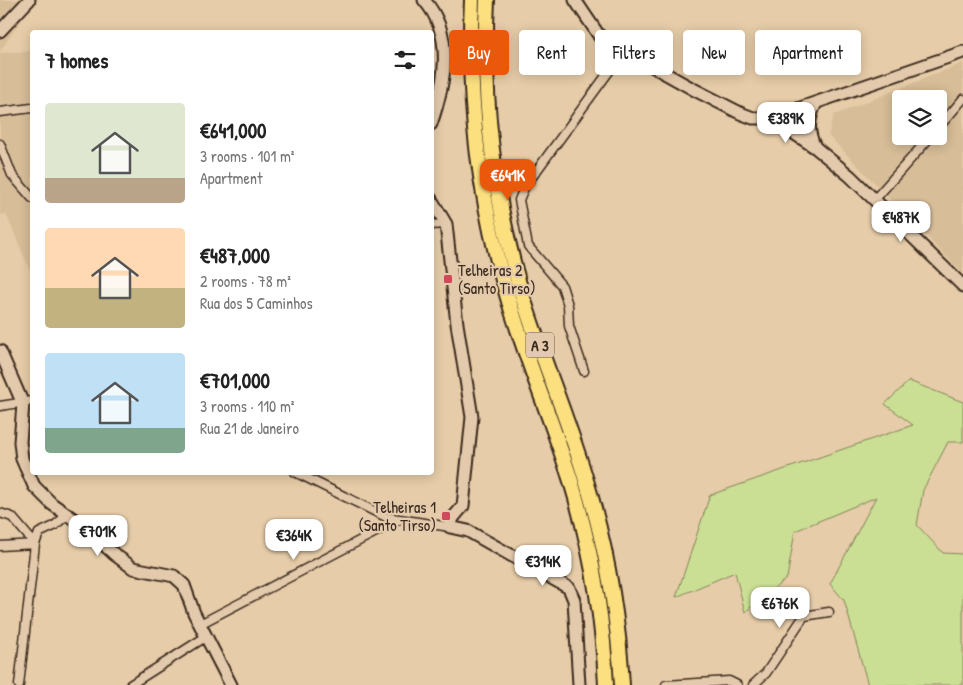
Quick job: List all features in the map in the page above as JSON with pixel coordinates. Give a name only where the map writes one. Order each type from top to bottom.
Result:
[{"type":"highway","name":"A 3","points":[[472,0],[470,42],[473,121],[485,204],[506,292],[571,482],[590,557],[600,616],[606,685]]},
{"type":"highway","name":"A 3","points":[[487,0],[485,43],[488,120],[500,201],[520,288],[585,477],[605,552],[619,635],[622,685]]},
{"type":"street","points":[[0,31],[29,0]]},
{"type":"street","points":[[424,0],[437,16],[444,40],[446,59],[434,111]]},
{"type":"street","points":[[575,0],[595,30]]},
{"type":"street","points":[[670,75],[753,118],[771,118],[963,52]]},
{"type":"street","points":[[584,371],[569,326],[568,305],[562,286],[528,246],[519,200],[524,188],[606,75]]},
{"type":"street","points":[[947,118],[963,100]]},
{"type":"street","points":[[816,103],[809,122],[809,136],[816,148]]},
{"type":"street","points":[[0,112],[30,108]]},
{"type":"street","points":[[771,118],[816,148],[875,199],[963,286]]},
{"type":"street","points":[[0,144],[12,175],[30,196]]},
{"type":"street","points":[[875,199],[923,145]]},
{"type":"street","points":[[434,204],[446,224],[457,324],[472,417],[463,506],[453,518],[450,527]]},
{"type":"street","points":[[434,225],[446,224]]},
{"type":"street","points":[[0,351],[28,403],[20,442],[22,459],[34,486],[67,515],[86,527],[114,554],[133,568],[174,576],[184,585],[200,624],[231,685]]},
{"type":"street","points":[[0,406],[28,403]]},
{"type":"street","points":[[301,475],[386,517],[468,531],[569,588],[574,600],[579,685]]},
{"type":"street","points":[[0,513],[12,517],[35,544]]},
{"type":"street","points":[[19,685],[35,544],[39,533],[54,526],[67,515]]},
{"type":"street","points":[[200,624],[399,520]]},
{"type":"street","points":[[0,546],[35,544]]},
{"type":"street","points":[[753,685],[766,673],[804,616],[829,612]]},
{"type":"street","points":[[130,685],[207,636]]},
{"type":"street","points":[[666,685],[729,681],[737,685]]},
{"type":"shaded area","points":[[0,0],[17,0],[28,10],[0,51]]},
{"type":"shaded area","points":[[30,51],[30,270],[6,214],[0,215],[0,53]]},
{"type":"shaded area","points":[[963,63],[963,274],[828,135],[834,115],[892,92],[892,145],[947,145],[947,90],[896,90]]},
{"type":"green space","points":[[909,381],[963,402],[963,442],[948,442],[923,490],[917,525],[943,553],[963,554],[963,685],[868,685],[844,600],[830,584],[876,497],[795,531],[787,578],[745,612],[735,572],[676,597],[710,495],[913,425],[885,404]]},
{"type":"place","name":"Telheiras 2 (Santo Tirso)","points":[[448,279]]},
{"type":"place","name":"Telheiras 1 (Santo Tirso)","points":[[446,516]]}]
